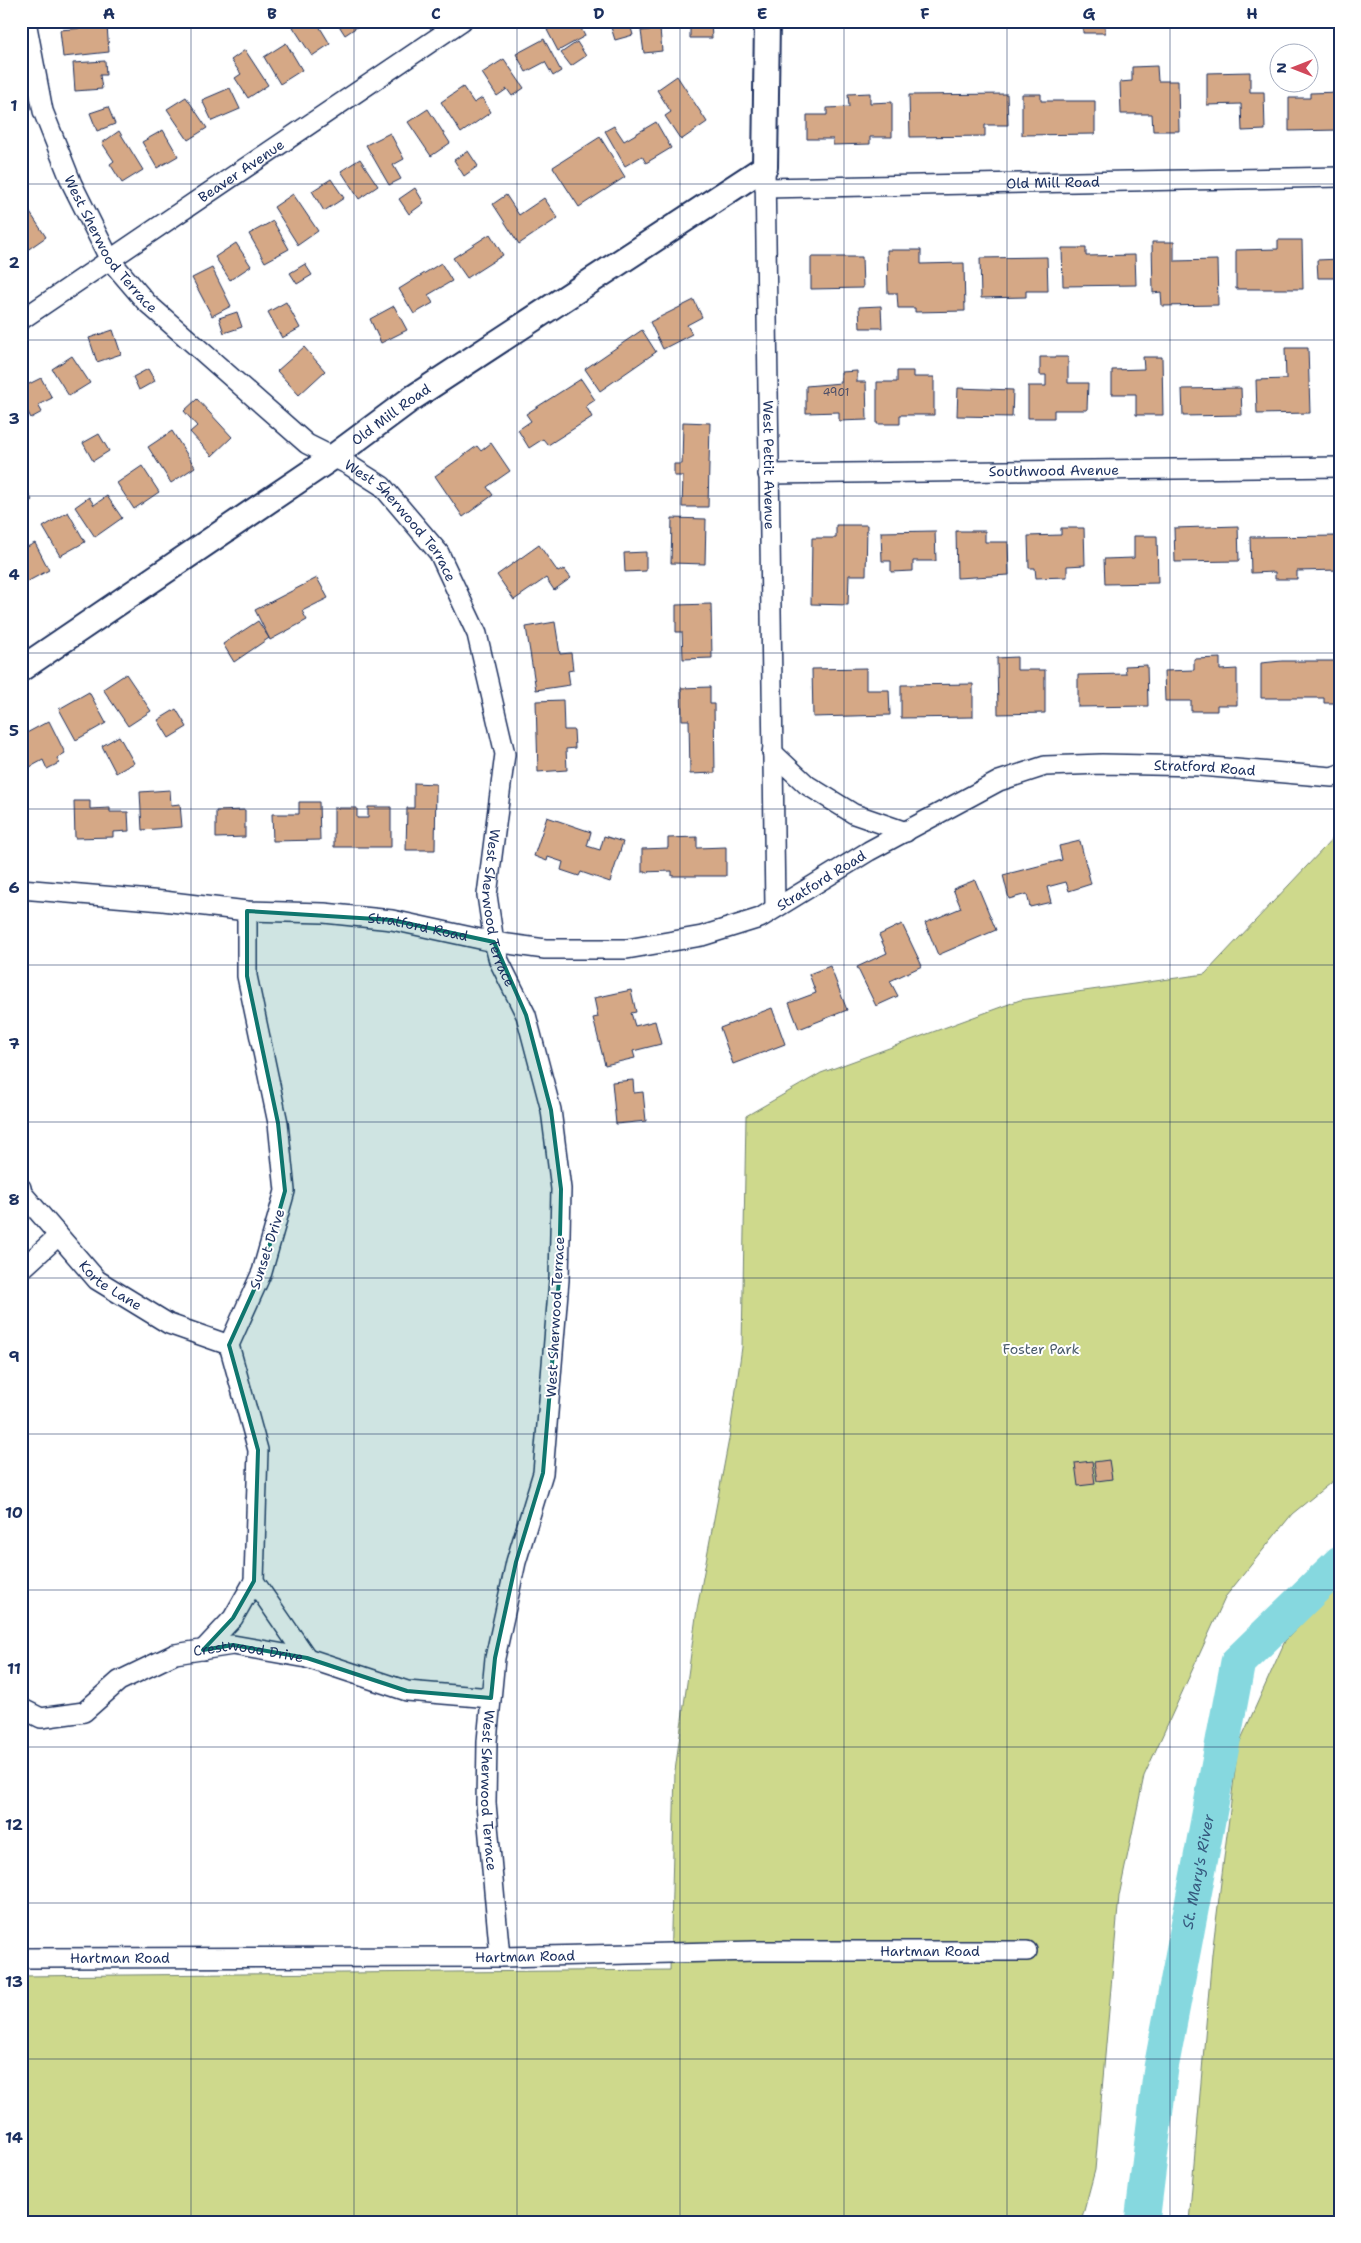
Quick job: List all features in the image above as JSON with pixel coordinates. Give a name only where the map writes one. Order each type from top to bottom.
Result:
[{"type":"main road","name":"West Pettit Avenue","points":[[766,178],[767,21]]},
{"type":"main road","name":"Old Mill Road","points":[[21,669],[333,457],[411,399],[766,178]]},
{"type":"street","name":"West Sherwood Terrace","points":[[26,21],[43,111],[72,184],[110,260],[146,302],[307,444],[382,486],[440,553],[477,634],[506,754],[487,895],[494,942],[499,961],[526,1015],[551,1110],[561,1189],[559,1280],[543,1473],[516,1562],[495,1658],[487,1741],[486,1803],[500,1957]]},
{"type":"street","name":"Beaver Avenue","points":[[21,320],[453,25]]},
{"type":"street","name":"Old Mill Road","points":[[766,178],[1340,177]]},
{"type":"street","name":"West Pettit Avenue","points":[[766,178],[768,474],[775,908]]},
{"type":"street","name":"Southwood Avenue","points":[[768,474],[1340,467]]},
{"type":"street","points":[[772,752],[807,786],[854,814],[906,832]]},
{"type":"street","name":"Stratford Road","points":[[21,889],[163,901],[247,911],[324,914],[392,920],[494,942],[545,949],[627,949],[702,936],[760,918],[869,851],[999,781],[1045,766],[1102,764],[1200,766],[1332,776],[1340,774]]},
{"type":"street","name":"Sunset Drive","points":[[229,1345],[262,1272],[285,1191],[278,1123],[247,976],[247,911]]},
{"type":"street","name":"Korte Lane","points":[[21,1188],[22,1193],[57,1237],[97,1280],[169,1324],[229,1345]]},
{"type":"street","points":[[21,1270],[57,1237]]},
{"type":"street","points":[[203,1650],[233,1618],[254,1581],[258,1450],[229,1345]]},
{"type":"street","points":[[254,1581],[307,1658]]},
{"type":"street","name":"Crestwood Drive","points":[[21,1708],[41,1718],[84,1712],[120,1681],[175,1654],[233,1645],[307,1658],[407,1691],[491,1698]]},
{"type":"street","name":"Hartman Road","points":[[21,1958],[500,1957],[756,1951],[1027,1951]]},
{"type":"highlighted area","points":[[247,911],[392,920],[494,942],[526,1015],[551,1110],[561,1189],[559,1280],[543,1473],[516,1562],[495,1658],[491,1698],[407,1691],[307,1658],[233,1645],[203,1650],[233,1618],[254,1581],[258,1450],[229,1345],[262,1272],[285,1191],[278,1123],[247,976]]},
{"type":"green space","name":"Foster Park","points":[[1340,831],[1340,1475],[1292,1514],[1226,1596],[1144,1776],[1119,1896],[1095,2170],[1081,2222],[21,2222],[21,1976],[670,1970],[675,1771],[697,1609],[729,1439],[742,1347],[746,1116],[821,1073],[1020,1000],[1205,974]]},
{"type":"green space","points":[[1340,1583],[1340,2222],[1189,2222],[1212,1954],[1238,1746],[1285,1641]]},
{"type":"building","points":[[120,21],[139,21],[140,27],[121,28]]},
{"type":"building","points":[[301,21],[316,21],[330,44],[312,56],[293,27]]},
{"type":"building","points":[[336,21],[361,21],[363,23],[345,35]]},
{"type":"building","points":[[563,21],[577,21],[585,36],[558,51],[547,30]]},
{"type":"building","points":[[597,21],[609,21],[598,25]]},
{"type":"building","points":[[609,21],[629,21],[633,35],[615,40]]},
{"type":"building","points":[[690,21],[711,21],[712,38],[690,38]]},
{"type":"building","points":[[1083,21],[1105,21],[1105,33],[1083,33]]},
{"type":"building","points":[[107,26],[109,52],[63,57],[60,30]]},
{"type":"building","points":[[660,29],[662,51],[644,53],[641,31]]},
{"type":"building","points":[[544,39],[561,71],[553,76],[545,62],[526,72],[516,54]]},
{"type":"building","points":[[577,42],[586,56],[571,66],[561,53]]},
{"type":"building","points":[[286,43],[302,70],[280,84],[264,57]]},
{"type":"building","points":[[245,50],[268,85],[248,98],[235,78],[241,74],[231,60]]},
{"type":"building","points":[[504,59],[524,88],[512,96],[507,89],[497,96],[482,73]]},
{"type":"building","points":[[105,61],[106,75],[100,75],[102,89],[75,91],[73,63]]},
{"type":"building","points":[[1157,66],[1158,81],[1178,81],[1179,131],[1153,131],[1152,114],[1121,114],[1120,82],[1132,81],[1132,67]]},
{"type":"building","points":[[1250,72],[1250,92],[1264,92],[1265,130],[1242,131],[1241,104],[1207,105],[1207,73]]},
{"type":"building","points":[[677,76],[707,122],[681,140],[665,116],[671,112],[657,90]]},
{"type":"building","points":[[463,87],[474,103],[482,98],[491,112],[461,133],[441,102]]},
{"type":"building","points":[[230,88],[240,109],[212,121],[202,100]]},
{"type":"building","points":[[1340,92],[1338,130],[1289,131],[1289,98],[1310,98],[1310,93]]},
{"type":"building","points":[[870,93],[870,103],[892,102],[892,137],[870,137],[870,144],[833,145],[833,139],[807,139],[807,115],[827,115],[827,108],[849,107],[848,94]]},
{"type":"building","points":[[1007,94],[1008,125],[985,125],[985,136],[910,137],[909,95]]},
{"type":"building","points":[[1022,94],[1041,94],[1041,101],[1095,101],[1095,134],[1022,135]]},
{"type":"building","points":[[186,97],[207,128],[188,140],[167,109]]},
{"type":"building","points":[[108,107],[115,124],[97,131],[90,113]]},
{"type":"building","points":[[428,109],[450,143],[431,156],[408,122]]},
{"type":"building","points":[[656,122],[671,148],[646,163],[642,156],[625,166],[605,131],[614,126],[624,141]]},
{"type":"building","points":[[163,130],[178,156],[157,168],[142,142]]},
{"type":"building","points":[[119,131],[143,170],[122,183],[110,164],[114,161],[102,143]]},
{"type":"building","points":[[390,133],[404,159],[393,165],[401,179],[389,185],[366,145]]},
{"type":"building","points":[[600,137],[625,177],[579,207],[553,167]]},
{"type":"building","points":[[468,151],[478,166],[464,176],[454,160]]},
{"type":"building","points":[[360,159],[378,186],[359,199],[341,171]]},
{"type":"building","points":[[331,179],[344,198],[324,211],[312,191]]},
{"type":"building","points":[[415,188],[424,203],[409,214],[399,199]]},
{"type":"building","points":[[293,194],[318,231],[298,245],[274,207]]},
{"type":"building","points":[[506,195],[519,215],[544,198],[558,218],[519,244],[493,204]]},
{"type":"building","points":[[23,202],[46,237],[23,253],[21,251]]},
{"type":"building","points":[[273,221],[289,249],[265,262],[249,234]]},
{"type":"building","points":[[490,234],[503,255],[467,278],[453,258]]},
{"type":"building","points":[[1278,240],[1302,240],[1303,289],[1236,289],[1236,250],[1278,249]]},
{"type":"building","points":[[1152,242],[1174,242],[1174,261],[1217,260],[1218,305],[1162,306],[1161,292],[1153,293]]},
{"type":"building","points":[[236,243],[251,266],[230,280],[215,257]]},
{"type":"building","points":[[1062,248],[1086,248],[1086,256],[1135,255],[1136,285],[1063,286]]},
{"type":"building","points":[[887,250],[921,250],[921,264],[964,263],[965,311],[915,312],[915,308],[898,308],[897,293],[888,293]]},
{"type":"building","points":[[811,257],[862,257],[863,288],[811,289]]},
{"type":"building","points":[[1047,257],[1048,291],[1026,291],[1026,297],[981,298],[980,258]]},
{"type":"building","points":[[1340,259],[1340,278],[1318,278],[1317,260]]},
{"type":"building","points":[[441,263],[452,281],[428,295],[433,303],[414,314],[399,289]]},
{"type":"building","points":[[305,264],[312,275],[297,284],[290,273]]},
{"type":"building","points":[[212,268],[231,306],[212,316],[192,278]]},
{"type":"building","points":[[694,300],[702,317],[687,325],[692,334],[663,349],[650,322]]},
{"type":"building","points":[[286,302],[300,328],[282,338],[268,312]]},
{"type":"building","points":[[394,306],[407,330],[381,343],[370,319]]},
{"type":"building","points":[[881,306],[882,328],[860,328],[859,307]]},
{"type":"building","points":[[237,312],[242,327],[224,333],[219,318]]},
{"type":"building","points":[[113,330],[121,354],[97,362],[89,338]]},
{"type":"building","points":[[642,330],[656,352],[600,391],[585,369]]},
{"type":"building","points":[[304,347],[325,371],[299,395],[277,371]]},
{"type":"building","points":[[1285,348],[1308,348],[1310,413],[1257,414],[1256,380],[1286,379]]},
{"type":"building","points":[[72,356],[90,383],[69,396],[52,369]]},
{"type":"building","points":[[1040,357],[1068,357],[1068,383],[1088,383],[1087,410],[1054,410],[1054,418],[1028,418],[1028,386],[1046,386],[1046,375],[1040,375]]},
{"type":"building","points":[[1143,357],[1162,357],[1163,415],[1136,415],[1136,394],[1112,394],[1112,370],[1144,369]]},
{"type":"building","points":[[148,369],[155,381],[139,390],[133,377]]},
{"type":"building","points":[[857,371],[857,382],[866,382],[867,420],[839,421],[839,412],[806,413],[806,386],[841,383],[841,372]]},
{"type":"building","points":[[897,371],[913,371],[913,377],[934,377],[934,415],[900,415],[900,424],[877,424],[877,382],[897,382]]},
{"type":"building","points":[[41,378],[52,398],[38,405],[42,412],[31,418],[21,399],[21,388]]},
{"type":"building","points":[[581,379],[595,400],[586,406],[592,417],[548,445],[543,439],[529,448],[518,430],[531,421],[526,414]]},
{"type":"building","points":[[958,388],[1013,390],[1012,417],[957,416]]},
{"type":"building","points":[[1241,388],[1242,415],[1183,416],[1182,389]]},
{"type":"building","points":[[197,399],[232,437],[212,456],[190,432],[197,426],[184,411]]},
{"type":"building","points":[[683,422],[710,423],[708,507],[682,507],[683,476],[674,476],[674,464],[682,464]]},
{"type":"building","points":[[172,431],[195,467],[171,483],[148,447]]},
{"type":"building","points":[[99,434],[109,451],[93,461],[83,443]]},
{"type":"building","points":[[491,443],[510,471],[487,487],[493,495],[463,517],[435,476],[477,446],[481,451]]},
{"type":"building","points":[[142,466],[159,492],[134,509],[117,483]]},
{"type":"building","points":[[21,483],[32,500],[21,507]]},
{"type":"building","points":[[107,496],[122,518],[95,537],[75,507],[89,497],[94,505]]},
{"type":"building","points":[[68,512],[85,542],[60,556],[43,527]]},
{"type":"building","points":[[672,518],[706,519],[705,564],[671,563]]},
{"type":"building","points":[[836,525],[867,525],[866,575],[849,575],[848,605],[811,604],[812,538],[836,538]]},
{"type":"building","points":[[1238,526],[1239,561],[1175,562],[1174,528]]},
{"type":"building","points":[[1061,528],[1084,528],[1085,565],[1067,566],[1067,577],[1036,578],[1035,568],[1029,568],[1028,536],[1061,535]]},
{"type":"building","points":[[935,531],[936,561],[913,561],[913,571],[891,572],[891,561],[882,561],[881,532]]},
{"type":"building","points":[[956,531],[985,531],[985,542],[1008,542],[1009,575],[957,578]]},
{"type":"building","points":[[1134,536],[1157,536],[1158,583],[1105,584],[1104,559],[1134,558]]},
{"type":"building","points":[[1340,536],[1340,570],[1297,571],[1297,579],[1275,579],[1275,572],[1251,573],[1250,537]]},
{"type":"building","points":[[35,543],[49,570],[21,585],[21,550]]},
{"type":"building","points":[[539,545],[558,572],[564,569],[571,578],[554,590],[546,578],[514,600],[497,575]]},
{"type":"building","points":[[646,552],[646,571],[625,572],[624,553]]},
{"type":"building","points":[[317,578],[328,598],[302,611],[307,620],[270,640],[255,610]]},
{"type":"building","points":[[711,604],[712,658],[683,659],[682,632],[676,632],[676,605]]},
{"type":"building","points":[[258,621],[269,638],[234,662],[223,644]]},
{"type":"building","points":[[555,622],[560,654],[571,653],[573,670],[568,671],[570,685],[536,690],[526,627]]},
{"type":"building","points":[[1017,657],[1017,670],[1045,670],[1045,713],[998,714],[997,658]]},
{"type":"building","points":[[1220,658],[1220,670],[1237,669],[1237,705],[1217,705],[1217,711],[1191,711],[1191,701],[1165,701],[1164,671],[1194,670],[1194,659]]},
{"type":"building","points":[[1340,661],[1340,703],[1324,703],[1324,698],[1261,698],[1261,663]]},
{"type":"building","points":[[1147,665],[1148,706],[1078,707],[1078,675],[1126,674],[1125,666]]},
{"type":"building","points":[[866,668],[866,690],[889,690],[890,715],[813,717],[812,669]]},
{"type":"building","points":[[126,674],[151,711],[128,726],[103,689]]},
{"type":"building","points":[[973,684],[973,717],[901,718],[901,685]]},
{"type":"building","points":[[710,687],[710,704],[714,704],[715,773],[690,774],[689,720],[682,720],[681,688]]},
{"type":"building","points":[[89,692],[106,723],[76,740],[59,709]]},
{"type":"building","points":[[563,700],[564,730],[574,730],[575,748],[566,749],[567,770],[538,772],[536,701]]},
{"type":"building","points":[[176,709],[187,727],[169,738],[158,720]]},
{"type":"building","points":[[49,721],[65,753],[57,758],[59,763],[47,769],[43,760],[21,772],[21,736]]},
{"type":"building","points":[[119,736],[134,763],[116,773],[102,746]]},
{"type":"building","points":[[414,783],[436,784],[435,850],[406,850],[407,808],[414,808]]},
{"type":"building","points":[[170,790],[171,805],[180,804],[182,827],[142,830],[140,792]]},
{"type":"building","points":[[74,801],[90,801],[90,809],[110,808],[110,812],[128,812],[129,831],[113,832],[113,837],[75,838]]},
{"type":"building","points":[[299,802],[319,802],[320,840],[273,841],[272,814],[299,814]]},
{"type":"building","points":[[368,807],[391,807],[391,847],[334,847],[334,808],[357,808],[357,818],[368,818]]},
{"type":"building","points":[[245,810],[245,837],[216,838],[216,811]]},
{"type":"building","points":[[547,817],[591,832],[587,846],[600,850],[604,836],[623,842],[610,882],[581,872],[579,876],[561,870],[563,862],[548,857],[547,861],[534,856]]},
{"type":"building","points":[[697,837],[697,848],[726,847],[726,876],[672,876],[672,871],[642,872],[642,849],[668,848],[668,838]]},
{"type":"building","points":[[1080,841],[1091,884],[1069,891],[1066,882],[1047,887],[1051,902],[1030,907],[1027,894],[1009,899],[1003,875],[1062,860],[1059,846]]},
{"type":"building","points":[[975,880],[996,930],[938,955],[925,923],[961,908],[953,889]]},
{"type":"building","points":[[902,924],[922,966],[890,981],[898,996],[876,1006],[857,967],[887,953],[879,935]]},
{"type":"building","points":[[830,966],[847,1010],[799,1029],[789,1003],[816,993],[809,974]]},
{"type":"building","points":[[631,990],[636,1012],[631,1013],[635,1026],[655,1021],[661,1044],[633,1051],[635,1058],[605,1065],[593,1018],[598,1017],[594,998]]},
{"type":"building","points":[[772,1008],[785,1044],[733,1064],[720,1028]]},
{"type":"building","points":[[633,1080],[634,1093],[643,1092],[646,1121],[616,1124],[612,1082]]},
{"type":"building","points":[[1109,1460],[1112,1479],[1097,1481],[1094,1462]]},
{"type":"building","points":[[1092,1461],[1095,1484],[1078,1486],[1075,1463]]},
{"type":"waterway","name":"St. Mary's River","points":[[1142,2222],[1161,2068],[1238,1662],[1340,1563]]}]
